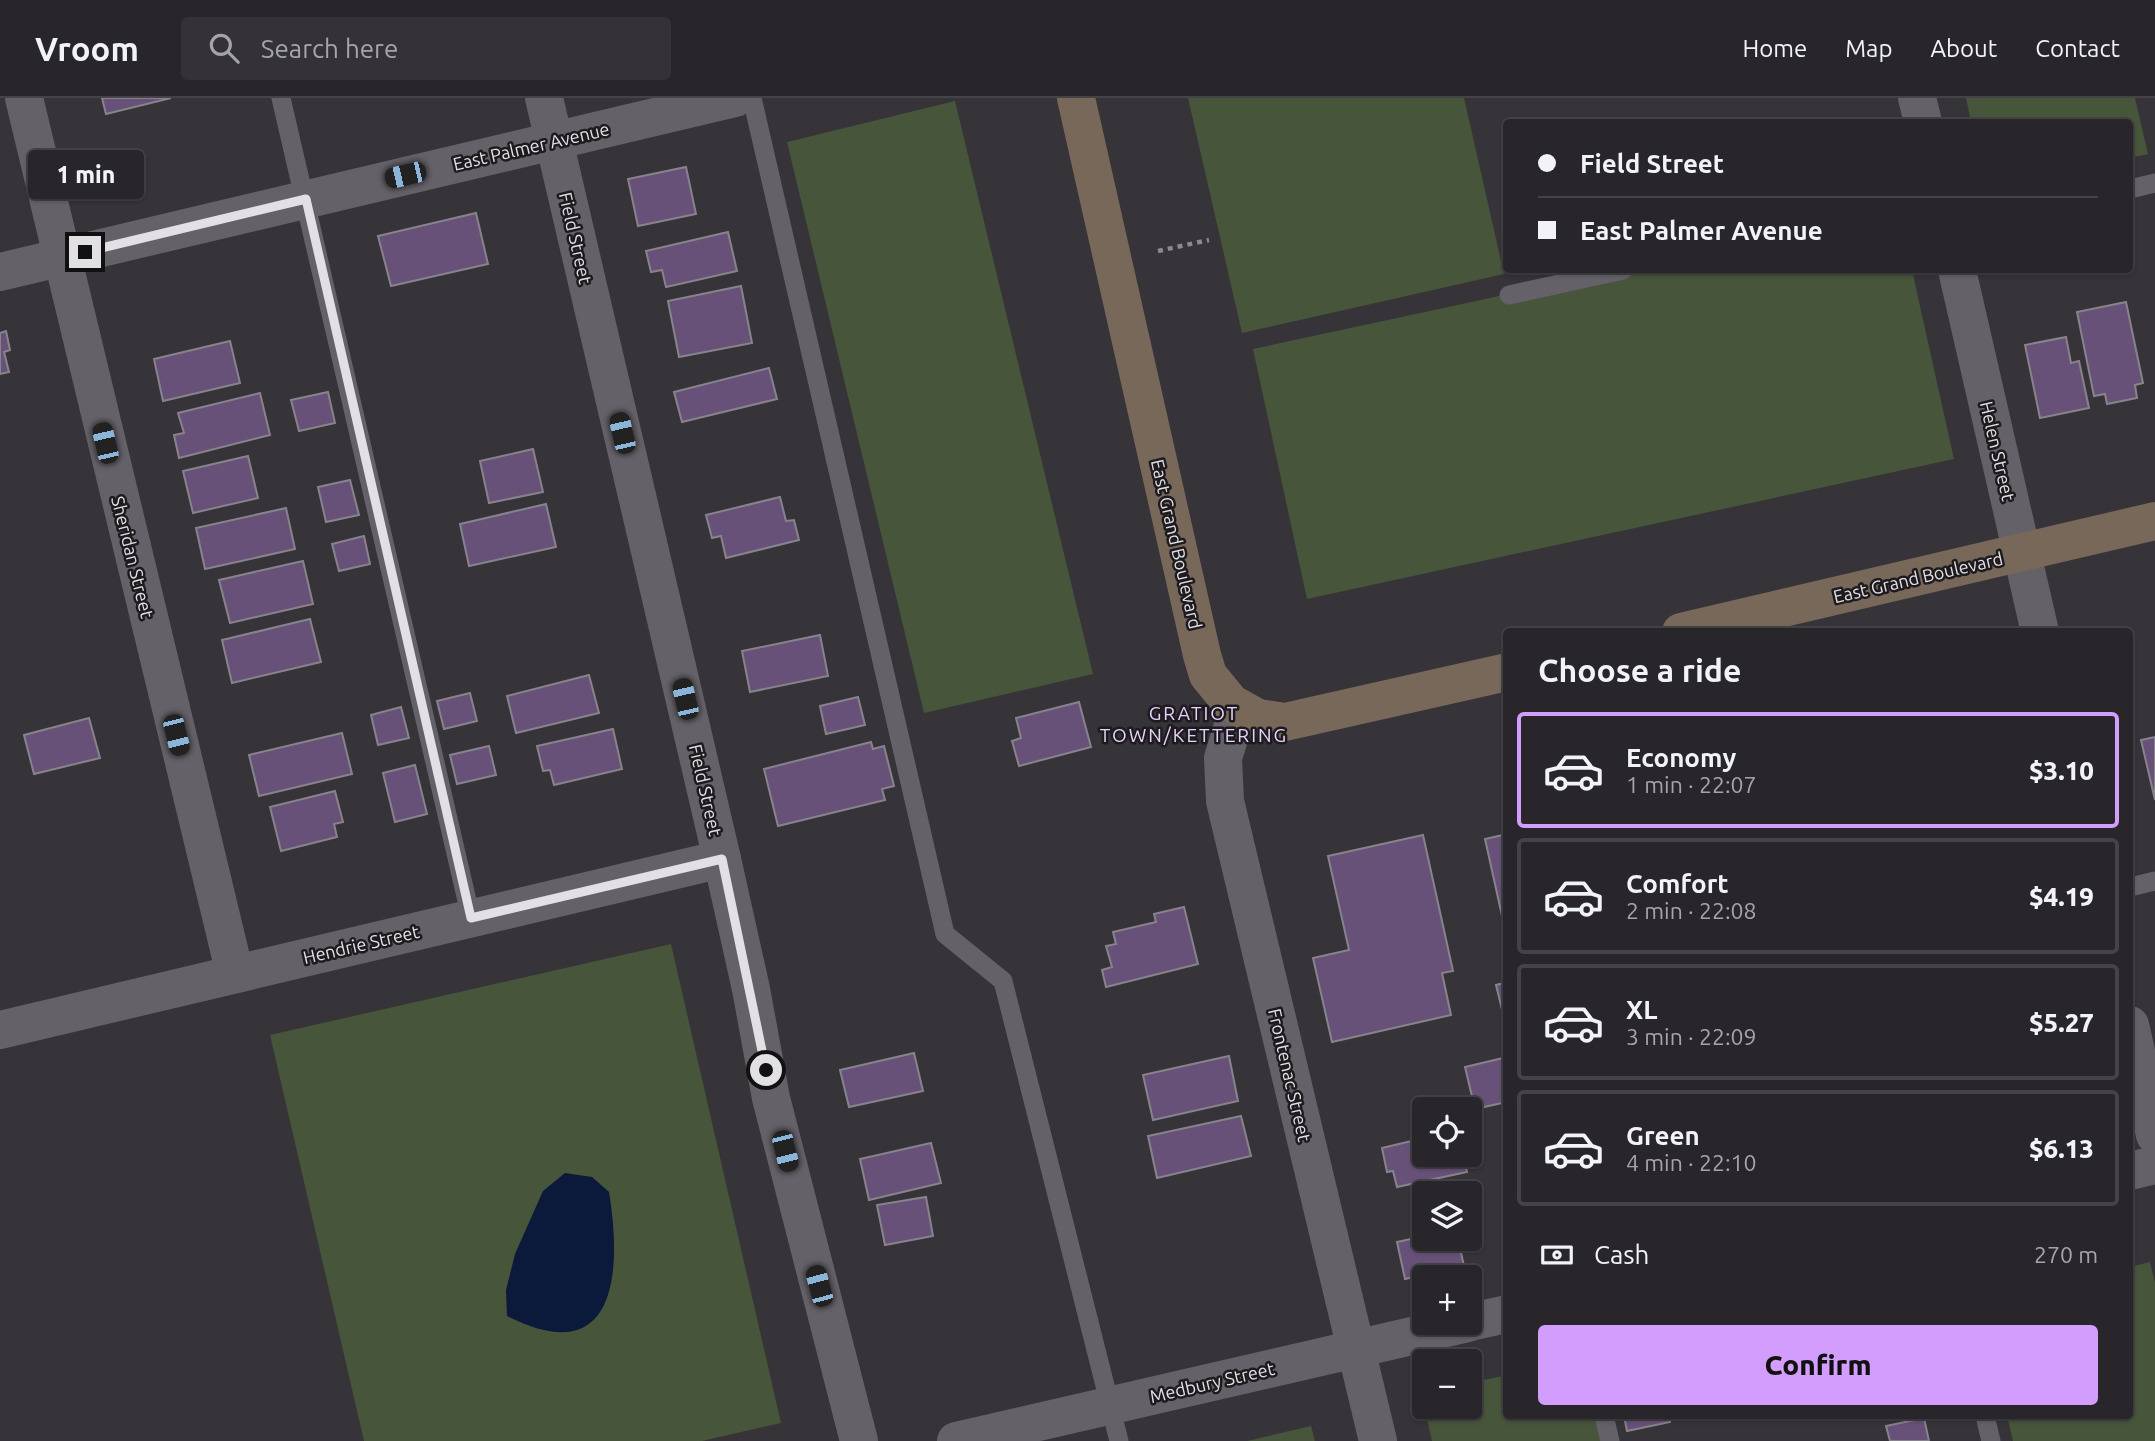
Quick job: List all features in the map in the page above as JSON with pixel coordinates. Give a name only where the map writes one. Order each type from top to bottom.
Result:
[{"type":"main road","name":"East Grand Boulevard","points":[[1076,98],[1202,655],[1208,675],[1217,689],[1238,709],[1258,718],[1301,720],[1503,673]]},
{"type":"main road","name":"East Grand Boulevard","points":[[1698,628],[2155,521]]},
{"type":"street","name":"Sheridan Street","points":[[24,98],[60,258],[235,974]]},
{"type":"street","name":"Field Street","points":[[544,98],[722,859],[751,989],[771,1098],[859,1441]]},
{"type":"street","name":"East Palmer Avenue","points":[[0,272],[735,98]]},
{"type":"street","points":[[1917,98],[1922,119]]},
{"type":"street","name":"Helen Street","points":[[1958,273],[2039,628]]},
{"type":"street","name":"Frontenac Street","points":[[1238,709],[1223,758],[1225,801],[1378,1441]]},
{"type":"street","name":"Hendrie Street","points":[[0,1030],[722,859]]},
{"type":"street","points":[[2133,1038],[2155,1135]]},
{"type":"street","points":[[2133,1170],[2155,1166]]},
{"type":"street","name":"Medbury Street","points":[[1482,1320],[1503,1315]]},
{"type":"street","name":"Medbury Street","points":[[956,1441],[1115,1423],[1355,1348],[1414,1335]]},
{"type":"lane","points":[[281,98],[471,918]]},
{"type":"lane","points":[[752,98],[945,934],[1003,981],[1115,1423]]},
{"type":"lane","points":[[2133,188],[2155,183]]},
{"type":"lane","points":[[1509,295],[1609,273]]},
{"type":"lane","points":[[2133,886],[2155,881]]},
{"type":"lane","points":[[1605,1419],[1610,1441]]},
{"type":"lane","points":[[1986,1419],[1990,1441]]},
{"type":"path","points":[[1158,251],[1209,240]]},
{"type":"green space","points":[[1188,98],[1464,98],[1504,274],[1242,333]]},
{"type":"green space","points":[[1966,98],[2135,98],[2148,154],[2133,157],[2133,119],[1970,119]]},
{"type":"green space","points":[[955,101],[1093,674],[924,713],[787,142]]},
{"type":"green space","points":[[1606,273],[1913,273],[1954,459],[1307,599],[1253,349]]},
{"type":"green space","points":[[671,944],[781,1423],[702,1441],[364,1441],[270,1035]]},
{"type":"green space","points":[[2150,1262],[2155,1283],[2155,1441],[2013,1441],[2008,1419],[2133,1419],[2133,1266]]},
{"type":"green space","points":[[1503,1376],[1503,1419],[1598,1419],[1603,1441],[1432,1441],[1427,1419],[1482,1419],[1482,1380]]},
{"type":"green space","points":[[1311,1426],[1315,1441],[1247,1441]]},
{"type":"water","points":[[565,1173],[592,1177],[609,1192],[614,1253],[611,1281],[604,1305],[591,1322],[571,1331],[543,1330],[507,1316],[506,1290],[515,1254],[543,1191]]},
{"type":"building","points":[[102,98],[171,98],[106,114]]},
{"type":"building","points":[[686,167],[696,214],[638,226],[628,179]]},
{"type":"building","points":[[476,213],[488,264],[391,286],[378,236]]},
{"type":"building","points":[[728,232],[737,271],[666,287],[662,270],[651,272],[646,251]]},
{"type":"building","points":[[741,286],[752,343],[679,357],[668,301]]},
{"type":"building","points":[[2126,302],[2143,383],[2135,385],[2137,398],[2107,404],[2105,394],[2094,396],[2077,312]]},
{"type":"building","points":[[6,331],[10,350],[4,352],[9,372],[0,374],[0,333]]},
{"type":"building","points":[[2066,337],[2071,363],[2079,361],[2089,408],[2040,418],[2025,345]]},
{"type":"building","points":[[230,341],[240,383],[163,401],[154,359]]},
{"type":"building","points":[[769,368],[777,399],[682,422],[674,392]]},
{"type":"building","points":[[328,392],[335,423],[299,431],[291,400]]},
{"type":"building","points":[[260,393],[270,435],[179,458],[174,435],[184,433],[178,413]]},
{"type":"building","points":[[533,449],[543,492],[489,503],[480,461]]},
{"type":"building","points":[[248,456],[258,498],[193,513],[183,471]]},
{"type":"building","points":[[350,480],[359,515],[326,522],[318,487]]},
{"type":"building","points":[[780,497],[786,521],[794,520],[799,540],[726,558],[721,536],[712,538],[706,515]]},
{"type":"building","points":[[546,504],[556,547],[469,566],[460,524]]},
{"type":"building","points":[[286,508],[295,549],[205,569],[196,528]]},
{"type":"building","points":[[364,536],[370,564],[339,571],[332,544]]},
{"type":"building","points":[[303,561],[313,604],[230,623],[219,580]]},
{"type":"building","points":[[310,619],[321,662],[232,683],[222,640]]},
{"type":"building","points":[[820,635],[828,676],[750,692],[742,651]]},
{"type":"building","points":[[589,675],[599,713],[516,733],[507,696]]},
{"type":"building","points":[[470,693],[477,721],[444,729],[437,701]]},
{"type":"building","points":[[858,697],[865,725],[826,734],[820,706]]},
{"type":"building","points":[[1079,702],[1091,747],[1019,766],[1012,741],[1021,738],[1016,718]]},
{"type":"building","points":[[401,707],[409,738],[378,745],[371,715]]},
{"type":"building","points":[[89,718],[100,758],[34,774],[24,735]]},
{"type":"building","points":[[613,729],[622,769],[554,785],[550,770],[543,771],[537,746]]},
{"type":"building","points":[[342,733],[352,774],[259,796],[249,755]]},
{"type":"building","points":[[2155,737],[2155,800],[2141,740]]},
{"type":"building","points":[[871,742],[873,749],[884,746],[894,786],[882,789],[885,800],[778,826],[764,769]]},
{"type":"building","points":[[489,746],[496,775],[457,784],[450,755]]},
{"type":"building","points":[[415,765],[427,814],[395,822],[383,773]]},
{"type":"building","points":[[335,791],[343,822],[334,824],[337,837],[281,851],[270,807]]},
{"type":"building","points":[[1423,835],[1453,971],[1442,973],[1451,1015],[1332,1042],[1313,958],[1349,950],[1328,856]]},
{"type":"building","points":[[1503,835],[1503,920],[1485,839]]},
{"type":"building","points":[[1184,907],[1198,964],[1106,987],[1102,970],[1112,967],[1106,946],[1116,944],[1113,932],[1156,922],[1154,914]]},
{"type":"building","points":[[1503,983],[1503,1014],[1496,985]]},
{"type":"building","points":[[914,1053],[923,1091],[849,1107],[840,1070]]},
{"type":"building","points":[[1229,1056],[1238,1101],[1153,1120],[1143,1075]]},
{"type":"building","points":[[1503,1058],[1503,1103],[1482,1107],[1482,1097],[1472,1097],[1465,1067]]},
{"type":"building","points":[[1241,1116],[1251,1156],[1157,1178],[1148,1136]]},
{"type":"building","points":[[1412,1141],[1412,1167],[1466,1167],[1467,1172],[1412,1181],[1412,1184],[1397,1187],[1393,1171],[1387,1172],[1382,1148]]},
{"type":"building","points":[[931,1143],[941,1183],[869,1200],[860,1159]]},
{"type":"building","points":[[926,1197],[933,1236],[885,1245],[877,1205]]},
{"type":"building","points":[[1412,1239],[1412,1251],[1461,1251],[1464,1265],[1412,1265],[1412,1277],[1405,1279],[1397,1242]]},
{"type":"building","points":[[1625,1419],[1670,1419],[1670,1422],[1627,1431]]},
{"type":"building","points":[[1924,1419],[1929,1441],[1890,1441],[1886,1426]]},
{"type":"district","name":"GRATIOT TOWN/KETTERING","points":[[1194,724]]},
{"type":"route","points":[[85,252],[306,199],[471,918],[722,859],[766,1070]]}]
